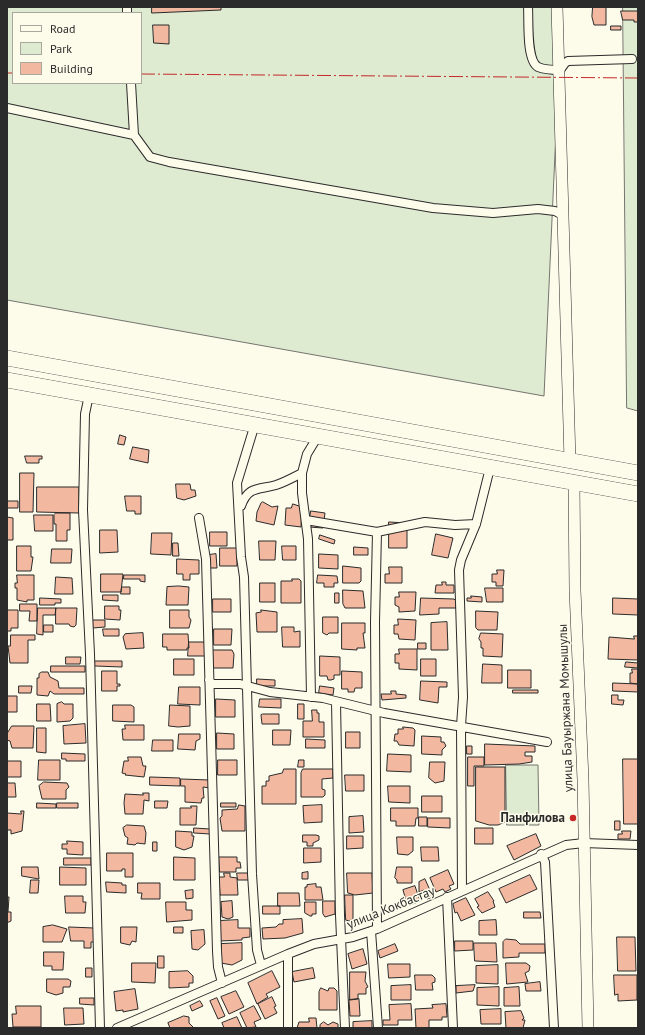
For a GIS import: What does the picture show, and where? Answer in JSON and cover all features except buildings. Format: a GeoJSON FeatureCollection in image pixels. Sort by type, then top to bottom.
{"type":"FeatureCollection","features":[{"type":"Feature","properties":{"kind":"highway"},"geometry":{"type":"LineString","coordinates":[[7,358],[638,473]]}},
{"type":"Feature","properties":{"kind":"highway"},"geometry":{"type":"LineString","coordinates":[[7,380],[638,494]]}},
{"type":"Feature","properties":{"kind":"street"},"geometry":{"type":"LineString","coordinates":[[528,7],[530,56],[539,67],[560,70]]}},
{"type":"Feature","properties":{"kind":"street"},"geometry":{"type":"LineString","coordinates":[[557,7],[570,461]]}},
{"type":"Feature","properties":{"kind":"street"},"geometry":{"type":"LineString","coordinates":[[560,70],[564,63],[568,61],[632,59]]}},
{"type":"Feature","properties":{"kind":"street"},"geometry":{"type":"LineString","coordinates":[[131,84],[134,135],[146,154],[154,159],[433,208],[493,213],[538,209],[555,211],[564,216]]}},
{"type":"Feature","properties":{"kind":"street"},"geometry":{"type":"LineString","coordinates":[[7,108],[134,135]]}},
{"type":"Feature","properties":{"kind":"street"},"geometry":{"type":"LineString","coordinates":[[89,395],[85,414],[83,510],[90,654],[100,1028]]}},
{"type":"Feature","properties":{"kind":"street"},"geometry":{"type":"LineString","coordinates":[[255,424],[237,482],[245,584],[252,874],[257,950],[261,965]]}},
{"type":"Feature","properties":{"kind":"street"},"geometry":{"type":"LineString","coordinates":[[311,697],[309,581],[306,520],[302,493],[302,473],[307,454],[318,436]]}},
{"type":"Feature","properties":{"kind":"street"},"geometry":{"type":"LineString","coordinates":[[462,891],[461,726],[463,697],[459,570],[461,560],[476,524],[490,468]]}},
{"type":"Feature","properties":{"kind":"street"},"geometry":{"type":"LineString","coordinates":[[240,509],[246,495],[252,490],[284,482],[302,473]]}},
{"type":"Feature","properties":{"kind":"street","name":"улица Бауыржана Момышулы"},"geometry":{"type":"LineString","coordinates":[[574,483],[575,590],[584,843],[588,1028]]}},
{"type":"Feature","properties":{"kind":"street"},"geometry":{"type":"LineString","coordinates":[[199,518],[206,559],[217,951],[218,967],[222,983]]}},
{"type":"Feature","properties":{"kind":"street"},"geometry":{"type":"LineString","coordinates":[[306,520],[377,532],[425,522],[455,526],[476,524]]}},
{"type":"Feature","properties":{"kind":"street"},"geometry":{"type":"LineString","coordinates":[[377,532],[374,930],[378,1028]]}},
{"type":"Feature","properties":{"kind":"street"},"geometry":{"type":"LineString","coordinates":[[209,680],[212,684],[247,685],[270,692],[311,697],[376,711],[547,742]]}},
{"type":"Feature","properties":{"kind":"street"},"geometry":{"type":"LineString","coordinates":[[336,702],[341,940],[345,1028]]}},
{"type":"Feature","properties":{"kind":"street","name":"улица Кокбастау"},"geometry":{"type":"LineString","coordinates":[[117,1028],[261,965],[314,944],[341,940],[374,930],[541,854],[566,845],[584,843],[638,845]]}},
{"type":"Feature","properties":{"kind":"street"},"geometry":{"type":"LineString","coordinates":[[541,854],[545,862],[554,1028]]}},
{"type":"Feature","properties":{"kind":"street"},"geometry":{"type":"LineString","coordinates":[[447,897],[453,1028]]}},
{"type":"Feature","properties":{"kind":"street"},"geometry":{"type":"LineString","coordinates":[[288,954],[288,1028]]}},
{"type":"Feature","properties":{"kind":"green space"},"geometry":{"type":"Polygon","coordinates":[[[7,7],[554,7],[559,65],[544,396],[7,300],[7,7]]]}},
{"type":"Feature","properties":{"kind":"green space"},"geometry":{"type":"Polygon","coordinates":[[[623,7],[638,7],[638,411],[627,408],[623,7]]]}},
{"type":"Feature","properties":{"kind":"green space"},"geometry":{"type":"Polygon","coordinates":[[[506,765],[538,765],[539,825],[507,825],[506,765]]]}},
{"type":"Feature","properties":{"kind":"power"},"geometry":{"type":"LineString","coordinates":[[7,73],[12,73]]}},
{"type":"Feature","properties":{"kind":"power"},"geometry":{"type":"LineString","coordinates":[[142,74],[638,78]]}},
{"type":"Feature","properties":{"kind":"place","name":"Панфилова"},"geometry":{"type":"Point","coordinates":[573,818]}}]}
